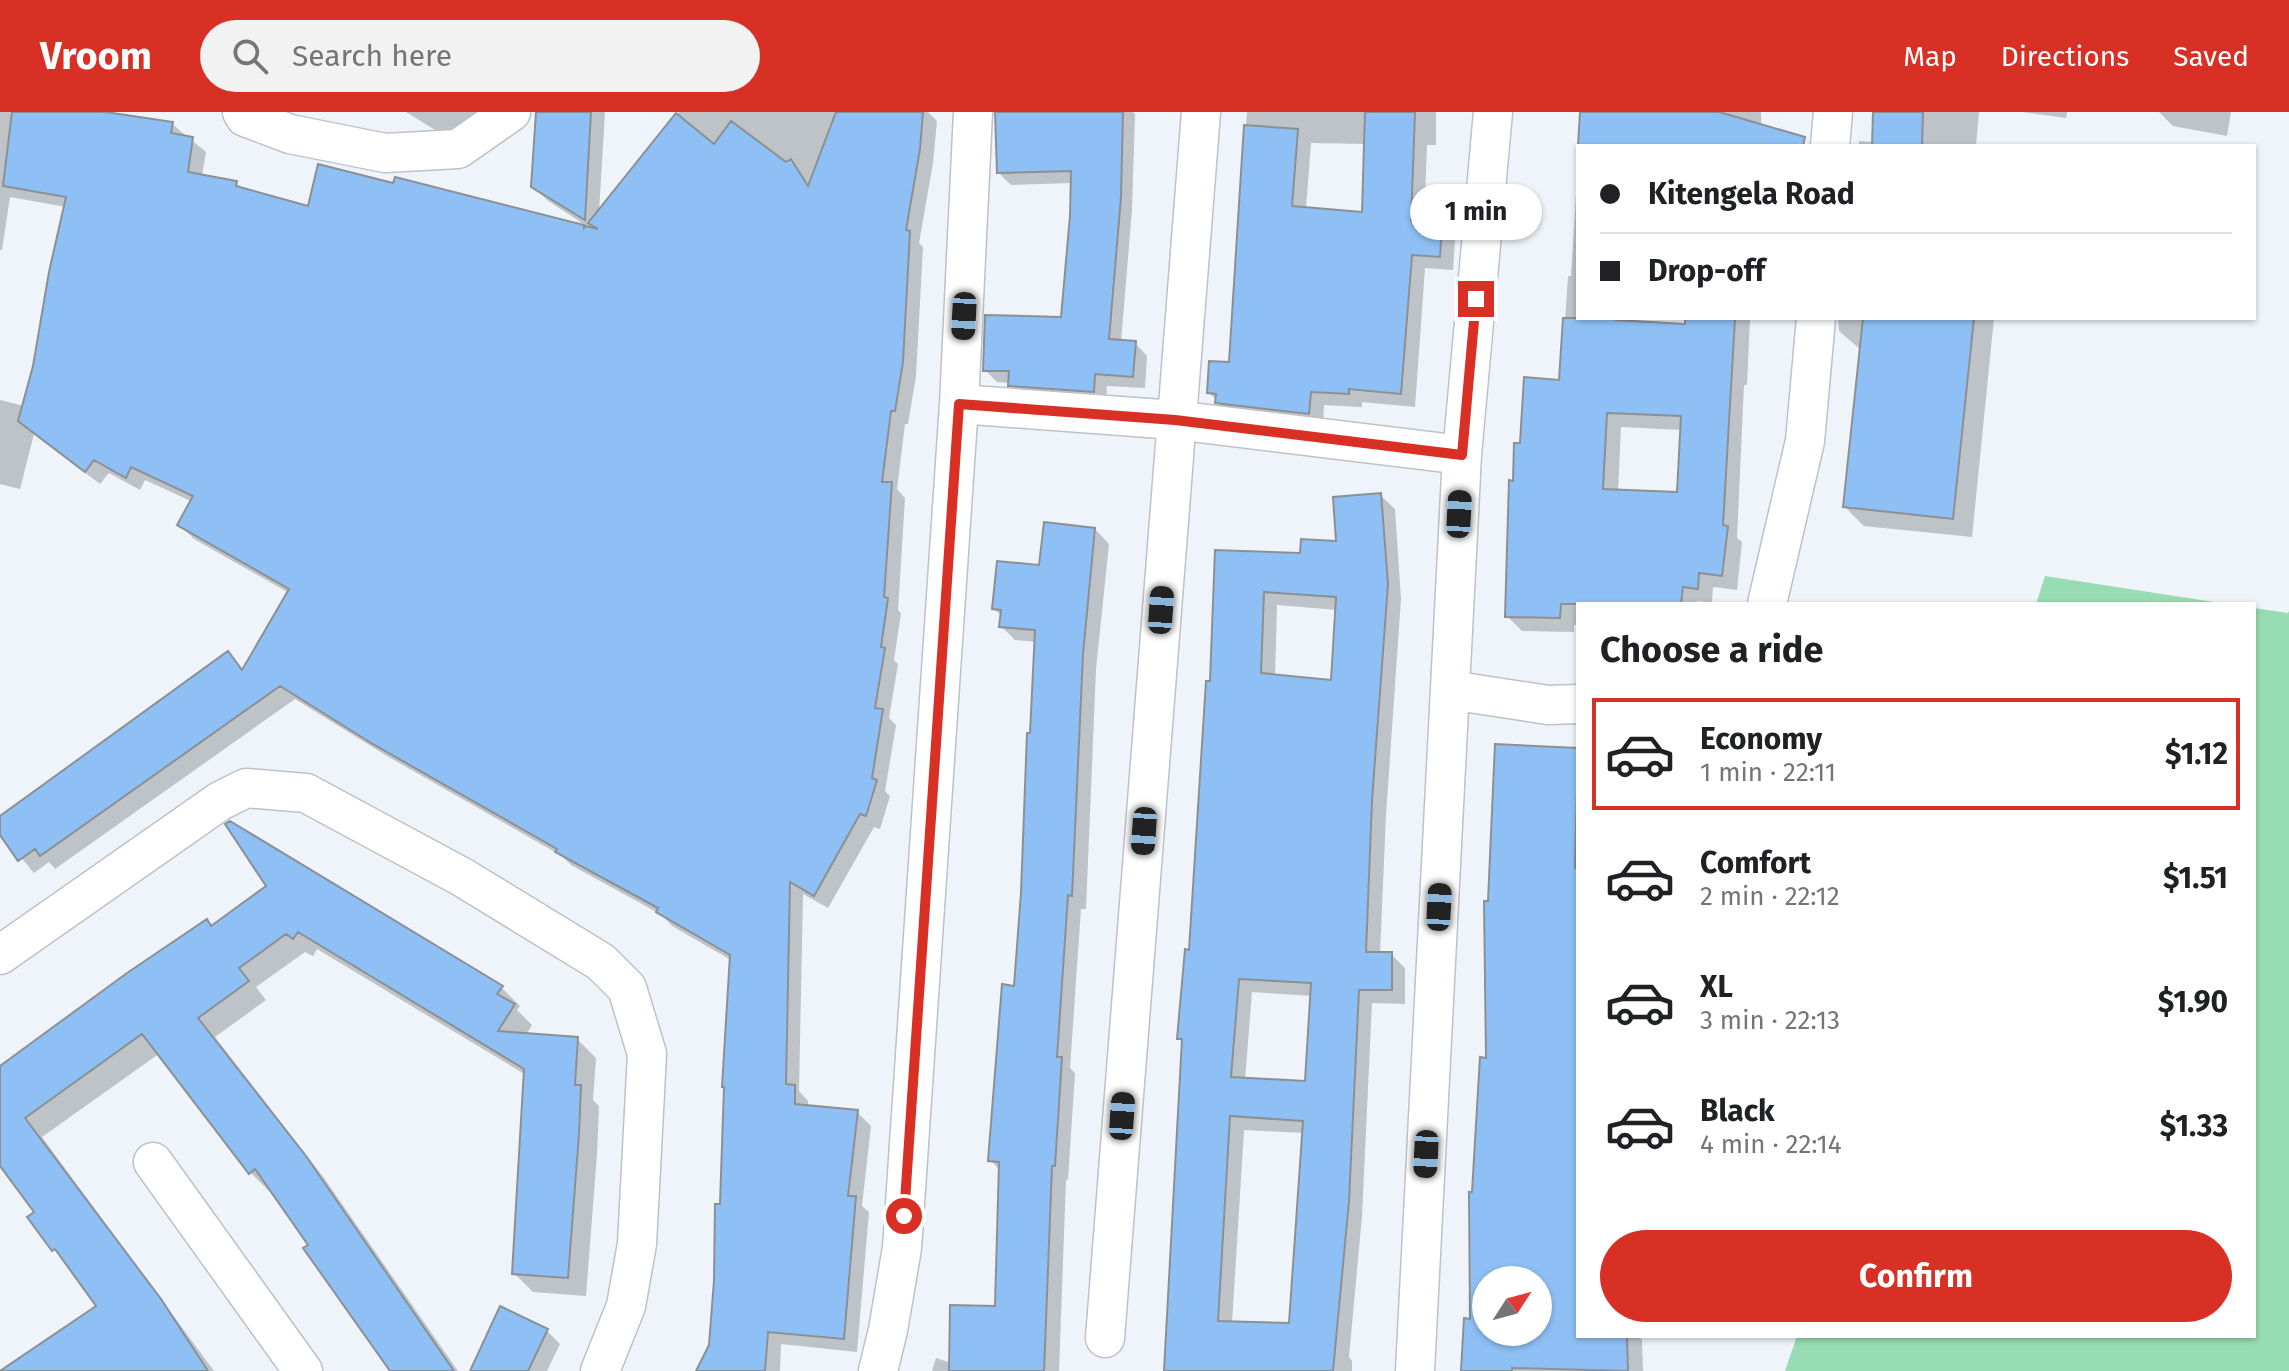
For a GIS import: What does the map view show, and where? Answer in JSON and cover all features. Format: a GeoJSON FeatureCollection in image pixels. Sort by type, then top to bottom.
{"type":"FeatureCollection","features":[{"type":"Feature","properties":{"kind":"street"},"geometry":{"type":"LineString","coordinates":[[242,112],[245,117],[290,134],[385,153],[458,149],[511,112]]}},
{"type":"Feature","properties":{"kind":"street"},"geometry":{"type":"LineString","coordinates":[[878,1371],[902,1248],[959,404],[973,112]]}},
{"type":"Feature","properties":{"kind":"street"},"geometry":{"type":"LineString","coordinates":[[1105,1338],[1201,112]]}},
{"type":"Feature","properties":{"kind":"street"},"geometry":{"type":"LineString","coordinates":[[1415,1371],[1462,455],[1493,112]]}},
{"type":"Feature","properties":{"kind":"street"},"geometry":{"type":"LineString","coordinates":[[1830,144],[1833,112]]}},
{"type":"Feature","properties":{"kind":"street"},"geometry":{"type":"LineString","coordinates":[[1767,602],[1805,441],[1816,320]]}},
{"type":"Feature","properties":{"kind":"street"},"geometry":{"type":"LineString","coordinates":[[959,404],[1175,420],[1462,455]]}},
{"type":"Feature","properties":{"kind":"street"},"geometry":{"type":"LineString","coordinates":[[1450,690],[1548,705],[1576,704]]}},
{"type":"Feature","properties":{"kind":"street"},"geometry":{"type":"LineString","coordinates":[[0,955],[220,801],[246,788],[306,793],[462,877],[601,962],[627,988],[647,1054],[637,1244],[626,1306],[600,1371]]}},
{"type":"Feature","properties":{"kind":"street"},"geometry":{"type":"LineString","coordinates":[[153,1162],[303,1371]]}},
{"type":"Feature","properties":{"kind":"green space"},"geometry":{"type":"Polygon","coordinates":[[[2045,576],[2214,602],[2037,602],[2045,576]]]}},
{"type":"Feature","properties":{"kind":"green space"},"geometry":{"type":"Polygon","coordinates":[[[2256,608],[2289,611],[2289,1371],[1785,1371],[1796,1338],[2256,1338],[2256,608]]]}},
{"type":"Feature","properties":{"kind":"building"},"geometry":{"type":"Polygon","coordinates":[[[12,112],[106,112],[173,122],[171,133],[193,137],[188,172],[237,181],[236,186],[308,206],[318,164],[393,183],[395,177],[584,225],[584,228],[598,229],[588,223],[676,113],[714,144],[731,121],[786,162],[791,159],[808,186],[836,112],[923,112],[906,230],[910,231],[903,362],[895,411],[891,411],[882,482],[892,482],[884,597],[888,598],[881,647],[885,648],[875,708],[883,709],[872,778],[877,780],[866,816],[860,814],[814,896],[790,882],[786,1084],[795,1085],[795,1104],[858,1110],[848,1196],[856,1196],[844,1339],[768,1332],[765,1371],[696,1371],[709,1345],[715,1204],[720,1204],[722,1087],[730,955],[656,912],[658,908],[555,852],[557,849],[371,743],[280,686],[40,856],[35,849],[18,861],[0,835],[0,816],[228,651],[242,670],[289,589],[177,525],[193,496],[131,467],[126,478],[94,460],[85,472],[18,421],[33,366],[66,197],[3,186],[12,112]]]}},
{"type":"Feature","properties":{"kind":"building"},"geometry":{"type":"Polygon","coordinates":[[[536,112],[591,112],[585,220],[531,187],[536,112]]]}},
{"type":"Feature","properties":{"kind":"building"},"geometry":{"type":"Polygon","coordinates":[[[995,112],[1123,112],[1121,197],[1109,339],[1136,341],[1133,377],[1095,374],[1094,392],[1008,386],[1009,371],[983,371],[985,315],[1061,317],[1070,216],[1071,171],[997,173],[995,112]]]}},
{"type":"Feature","properties":{"kind":"building"},"geometry":{"type":"Polygon","coordinates":[[[1365,112],[1415,112],[1411,221],[1442,224],[1440,257],[1412,255],[1401,394],[1349,389],[1349,394],[1311,392],[1309,414],[1215,403],[1216,394],[1207,393],[1209,361],[1229,362],[1244,125],[1298,129],[1292,206],[1362,212],[1365,112]]]}},
{"type":"Feature","properties":{"kind":"building"},"geometry":{"type":"Polygon","coordinates":[[[1580,112],[1719,112],[1805,137],[1803,144],[1578,144],[1580,112]]]}},
{"type":"Feature","properties":{"kind":"building"},"geometry":{"type":"Polygon","coordinates":[[[1873,112],[1923,112],[1922,144],[1872,144],[1873,112]]]}},
{"type":"Feature","properties":{"kind":"building"},"geometry":{"type":"Polygon","coordinates":[[[1563,318],[1685,324],[1685,320],[1735,320],[1723,525],[1728,526],[1722,576],[1699,573],[1698,589],[1683,587],[1681,602],[1576,602],[1561,604],[1560,618],[1505,617],[1509,480],[1513,481],[1514,443],[1520,443],[1524,377],[1559,380],[1563,318]],[[1607,413],[1603,489],[1677,492],[1681,416],[1607,413]]]}},
{"type":"Feature","properties":{"kind":"building"},"geometry":{"type":"Polygon","coordinates":[[[1863,320],[1974,320],[1953,519],[1843,507],[1863,320]]]}},
{"type":"Feature","properties":{"kind":"building"},"geometry":{"type":"Polygon","coordinates":[[[1381,493],[1388,584],[1372,800],[1366,952],[1392,952],[1392,990],[1359,990],[1349,1201],[1333,1371],[1164,1371],[1182,1039],[1177,1039],[1185,949],[1189,950],[1206,681],[1210,681],[1215,550],[1300,553],[1301,539],[1336,541],[1333,497],[1381,493]],[[1264,592],[1261,673],[1331,680],[1336,597],[1264,592]],[[1239,979],[1231,1077],[1305,1081],[1311,983],[1239,979]],[[1230,1116],[1218,1321],[1289,1323],[1303,1121],[1230,1116]]]}},
{"type":"Feature","properties":{"kind":"building"},"geometry":{"type":"Polygon","coordinates":[[[1044,522],[1095,528],[1083,654],[1072,896],[1068,895],[1057,1057],[1062,1057],[1055,1166],[1052,1166],[1044,1371],[949,1371],[950,1305],[995,1306],[999,1162],[988,1161],[1002,984],[1014,986],[1021,893],[1027,733],[1030,733],[1035,630],[999,627],[1001,610],[992,609],[997,561],[1039,565],[1044,522]]]}},
{"type":"Feature","properties":{"kind":"building"},"geometry":{"type":"Polygon","coordinates":[[[1495,744],[1576,748],[1576,1338],[1627,1338],[1628,1371],[1512,1368],[1512,1371],[1461,1371],[1464,1318],[1470,1319],[1469,1192],[1472,1192],[1480,1057],[1486,1058],[1484,901],[1488,901],[1495,744]]]}},
{"type":"Feature","properties":{"kind":"building"},"geometry":{"type":"Polygon","coordinates":[[[230,821],[503,986],[497,994],[515,1004],[498,1031],[578,1037],[575,1085],[581,1085],[579,1134],[568,1278],[512,1274],[524,1069],[298,932],[293,939],[286,934],[239,968],[249,981],[198,1018],[306,1156],[454,1371],[390,1371],[303,1248],[308,1245],[255,1169],[249,1174],[142,1034],[25,1118],[161,1299],[208,1371],[0,1371],[96,1306],[55,1249],[52,1251],[27,1217],[34,1212],[0,1166],[0,1066],[127,973],[207,919],[211,926],[266,886],[225,824],[230,821]]]}},
{"type":"Feature","properties":{"kind":"building"},"geometry":{"type":"Polygon","coordinates":[[[500,1306],[548,1329],[528,1371],[470,1371],[500,1306]]]}},
{"type":"Feature","properties":{"kind":"route"},"geometry":{"type":"LineString","coordinates":[[904,1216],[959,404],[1175,420],[1462,455],[1476,299]]}}]}
